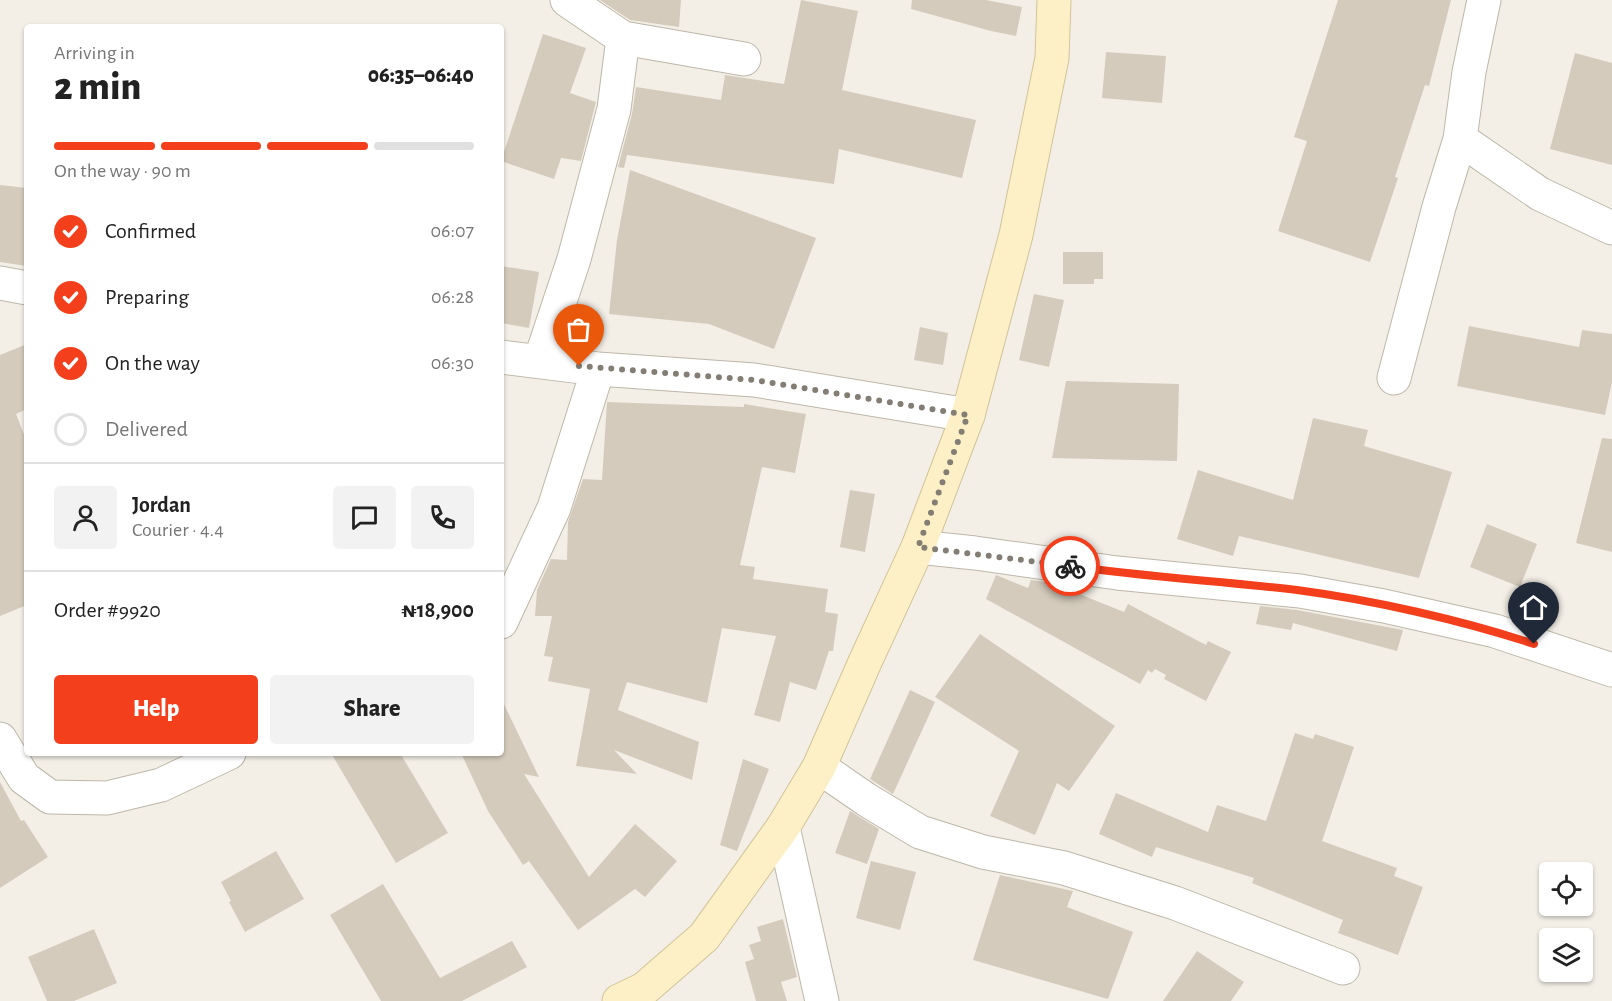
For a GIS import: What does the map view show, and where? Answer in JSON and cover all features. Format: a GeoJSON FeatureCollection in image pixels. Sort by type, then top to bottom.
{"type":"FeatureCollection","features":[{"type":"Feature","properties":{"kind":"street"},"geometry":{"type":"LineString","coordinates":[[567,0],[623,38],[744,59]]}},
{"type":"Feature","properties":{"kind":"street"},"geometry":{"type":"LineString","coordinates":[[619,1001],[644,988],[704,937],[783,827],[819,767],[918,547],[968,415],[1016,235],[1052,58],[1054,0]]}},
{"type":"Feature","properties":{"kind":"street"},"geometry":{"type":"LineString","coordinates":[[1394,378],[1439,207],[1460,139],[1469,72],[1484,0]]}},
{"type":"Feature","properties":{"kind":"street"},"geometry":{"type":"LineString","coordinates":[[540,361],[574,259],[614,109],[623,38]]}},
{"type":"Feature","properties":{"kind":"street"},"geometry":{"type":"LineString","coordinates":[[1460,139],[1540,194],[1612,228]]}},
{"type":"Feature","properties":{"kind":"street"},"geometry":{"type":"LineString","coordinates":[[0,283],[24,287]]}},
{"type":"Feature","properties":{"kind":"street"},"geometry":{"type":"LineString","coordinates":[[504,357],[598,369],[754,380],[968,415]]}},
{"type":"Feature","properties":{"kind":"street"},"geometry":{"type":"LineString","coordinates":[[504,616],[554,508],[598,369]]}},
{"type":"Feature","properties":{"kind":"street"},"geometry":{"type":"LineString","coordinates":[[918,547],[1117,573],[1311,592],[1495,631],[1612,670]]}},
{"type":"Feature","properties":{"kind":"street"},"geometry":{"type":"LineString","coordinates":[[0,739],[24,778],[50,797],[107,798],[161,785],[223,756]]}},
{"type":"Feature","properties":{"kind":"street"},"geometry":{"type":"LineString","coordinates":[[819,767],[920,832],[982,852],[1064,868],[1164,900],[1343,969]]}},
{"type":"Feature","properties":{"kind":"street"},"geometry":{"type":"LineString","coordinates":[[783,827],[822,1001]]}},
{"type":"Feature","properties":{"kind":"building"},"geometry":{"type":"Polygon","coordinates":[[[600,0],[681,0],[679,27],[630,20],[600,0]]]}},
{"type":"Feature","properties":{"kind":"building"},"geometry":{"type":"Polygon","coordinates":[[[801,0],[858,11],[842,90],[976,120],[962,178],[839,149],[834,184],[627,155],[624,168],[618,167],[632,114],[636,87],[721,100],[725,75],[784,84],[801,0]]]}},
{"type":"Feature","properties":{"kind":"building"},"geometry":{"type":"Polygon","coordinates":[[[912,0],[986,0],[1022,7],[1016,36],[911,9],[912,0]]]}},
{"type":"Feature","properties":{"kind":"building"},"geometry":{"type":"Polygon","coordinates":[[[1338,0],[1451,0],[1429,86],[1425,85],[1395,177],[1398,178],[1370,262],[1278,231],[1307,141],[1294,137],[1338,0]]]}},
{"type":"Feature","properties":{"kind":"building"},"geometry":{"type":"Polygon","coordinates":[[[543,34],[586,48],[570,93],[596,102],[581,161],[561,158],[554,179],[504,162],[504,152],[543,34]]]}},
{"type":"Feature","properties":{"kind":"building"},"geometry":{"type":"Polygon","coordinates":[[[1106,52],[1166,56],[1162,103],[1102,98],[1106,52]]]}},
{"type":"Feature","properties":{"kind":"building"},"geometry":{"type":"Polygon","coordinates":[[[1575,53],[1612,63],[1612,165],[1550,149],[1575,53]]]}},
{"type":"Feature","properties":{"kind":"building"},"geometry":{"type":"Polygon","coordinates":[[[630,170],[816,238],[774,349],[709,324],[609,314],[617,240],[630,170]]]}},
{"type":"Feature","properties":{"kind":"building"},"geometry":{"type":"Polygon","coordinates":[[[0,185],[24,188],[24,266],[0,262],[0,185]]]}},
{"type":"Feature","properties":{"kind":"building"},"geometry":{"type":"Polygon","coordinates":[[[1063,252],[1103,252],[1103,279],[1094,279],[1094,284],[1063,284],[1063,252]]]}},
{"type":"Feature","properties":{"kind":"building"},"geometry":{"type":"Polygon","coordinates":[[[504,266],[539,272],[529,328],[504,324],[504,266]]]}},
{"type":"Feature","properties":{"kind":"building"},"geometry":{"type":"Polygon","coordinates":[[[1034,294],[1064,300],[1049,367],[1019,360],[1034,294]]]}},
{"type":"Feature","properties":{"kind":"building"},"geometry":{"type":"Polygon","coordinates":[[[1469,326],[1579,347],[1582,330],[1612,334],[1612,382],[1605,415],[1457,386],[1469,326]]]}},
{"type":"Feature","properties":{"kind":"building"},"geometry":{"type":"Polygon","coordinates":[[[920,327],[948,333],[943,365],[914,360],[920,327]]]}},
{"type":"Feature","properties":{"kind":"building"},"geometry":{"type":"Polygon","coordinates":[[[24,345],[24,410],[16,414],[24,434],[24,606],[0,616],[0,355],[24,345]]]}},
{"type":"Feature","properties":{"kind":"building"},"geometry":{"type":"Polygon","coordinates":[[[1066,381],[1179,384],[1177,461],[1052,458],[1066,381]]]}},
{"type":"Feature","properties":{"kind":"building"},"geometry":{"type":"Polygon","coordinates":[[[607,402],[744,407],[744,404],[806,414],[795,473],[762,467],[740,565],[755,567],[753,579],[828,589],[825,612],[838,614],[833,651],[829,651],[816,690],[790,682],[780,722],[754,715],[776,636],[722,628],[707,703],[627,682],[618,710],[699,742],[692,780],[614,750],[637,774],[576,766],[590,689],[548,681],[553,657],[544,656],[552,616],[535,616],[537,590],[551,559],[567,560],[568,522],[583,479],[602,480],[607,402]]]}},
{"type":"Feature","properties":{"kind":"building"},"geometry":{"type":"Polygon","coordinates":[[[1313,418],[1368,430],[1364,446],[1452,472],[1419,578],[1239,536],[1233,556],[1177,539],[1198,470],[1293,500],[1313,418]]]}},
{"type":"Feature","properties":{"kind":"building"},"geometry":{"type":"Polygon","coordinates":[[[1602,438],[1612,439],[1612,552],[1576,543],[1602,438]]]}},
{"type":"Feature","properties":{"kind":"building"},"geometry":{"type":"Polygon","coordinates":[[[850,490],[875,494],[865,552],[840,547],[850,490]]]}},
{"type":"Feature","properties":{"kind":"building"},"geometry":{"type":"Polygon","coordinates":[[[1487,524],[1537,544],[1520,587],[1470,567],[1487,524]]]}},
{"type":"Feature","properties":{"kind":"building"},"geometry":{"type":"Polygon","coordinates":[[[996,575],[1028,588],[1031,580],[1052,583],[1124,612],[1128,604],[1206,645],[1208,641],[1231,652],[1206,701],[1164,679],[1166,675],[1155,669],[1152,673],[1148,670],[1140,684],[986,599],[996,575]]]}},
{"type":"Feature","properties":{"kind":"building"},"geometry":{"type":"Polygon","coordinates":[[[1260,606],[1297,610],[1403,630],[1397,651],[1293,623],[1291,630],[1256,624],[1260,606]]]}},
{"type":"Feature","properties":{"kind":"building"},"geometry":{"type":"Polygon","coordinates":[[[980,634],[1115,726],[1069,791],[1057,783],[1035,835],[990,816],[1019,751],[935,697],[980,634]]]}},
{"type":"Feature","properties":{"kind":"building"},"geometry":{"type":"Polygon","coordinates":[[[910,690],[935,702],[893,794],[870,779],[910,690]]]}},
{"type":"Feature","properties":{"kind":"building"},"geometry":{"type":"Polygon","coordinates":[[[504,704],[539,777],[524,774],[589,877],[635,824],[677,861],[645,897],[635,889],[578,930],[529,861],[523,865],[488,811],[462,756],[504,756],[504,704]]]}},
{"type":"Feature","properties":{"kind":"building"},"geometry":{"type":"Polygon","coordinates":[[[1295,733],[1313,739],[1315,734],[1354,747],[1322,841],[1397,868],[1394,876],[1423,887],[1398,955],[1338,933],[1343,920],[1252,883],[1254,878],[1156,847],[1152,857],[1099,834],[1116,793],[1208,832],[1217,805],[1266,821],[1295,733]]]}},
{"type":"Feature","properties":{"kind":"building"},"geometry":{"type":"Polygon","coordinates":[[[333,756],[402,756],[448,833],[396,863],[333,756]]]}},
{"type":"Feature","properties":{"kind":"building"},"geometry":{"type":"Polygon","coordinates":[[[743,759],[769,769],[737,851],[720,845],[743,759]]]}},
{"type":"Feature","properties":{"kind":"building"},"geometry":{"type":"Polygon","coordinates":[[[0,782],[21,821],[24,820],[48,857],[0,888],[0,782]]]}},
{"type":"Feature","properties":{"kind":"building"},"geometry":{"type":"Polygon","coordinates":[[[850,811],[879,829],[867,864],[835,853],[850,811]]]}},
{"type":"Feature","properties":{"kind":"building"},"geometry":{"type":"Polygon","coordinates":[[[276,851],[304,899],[245,932],[221,882],[276,851]]]}},
{"type":"Feature","properties":{"kind":"building"},"geometry":{"type":"Polygon","coordinates":[[[871,861],[916,872],[900,930],[856,918],[871,861]]]}},
{"type":"Feature","properties":{"kind":"building"},"geometry":{"type":"Polygon","coordinates":[[[1000,875],[1073,891],[1067,907],[1133,932],[1108,999],[973,960],[1000,875]]]}},
{"type":"Feature","properties":{"kind":"building"},"geometry":{"type":"Polygon","coordinates":[[[383,884],[440,978],[512,941],[527,967],[462,1001],[381,1001],[330,915],[383,884]]]}},
{"type":"Feature","properties":{"kind":"building"},"geometry":{"type":"Polygon","coordinates":[[[783,919],[797,977],[781,982],[787,1001],[756,1001],[745,962],[754,959],[749,945],[761,941],[757,927],[783,919]]]}},
{"type":"Feature","properties":{"kind":"building"},"geometry":{"type":"Polygon","coordinates":[[[94,929],[117,983],[74,1001],[47,1001],[28,957],[94,929]]]}},
{"type":"Feature","properties":{"kind":"building"},"geometry":{"type":"Polygon","coordinates":[[[1197,951],[1244,982],[1231,1001],[1163,1001],[1197,951]]]}},
{"type":"Feature","properties":{"kind":"way so far"},"geometry":{"type":"LineString","coordinates":[[579,366],[754,380],[968,415],[918,547],[1070,566]]}},
{"type":"Feature","properties":{"kind":"route"},"geometry":{"type":"LineString","coordinates":[[1070,566],[1117,573],[1300,591],[1384,606],[1495,631],[1534,644]]}}]}
